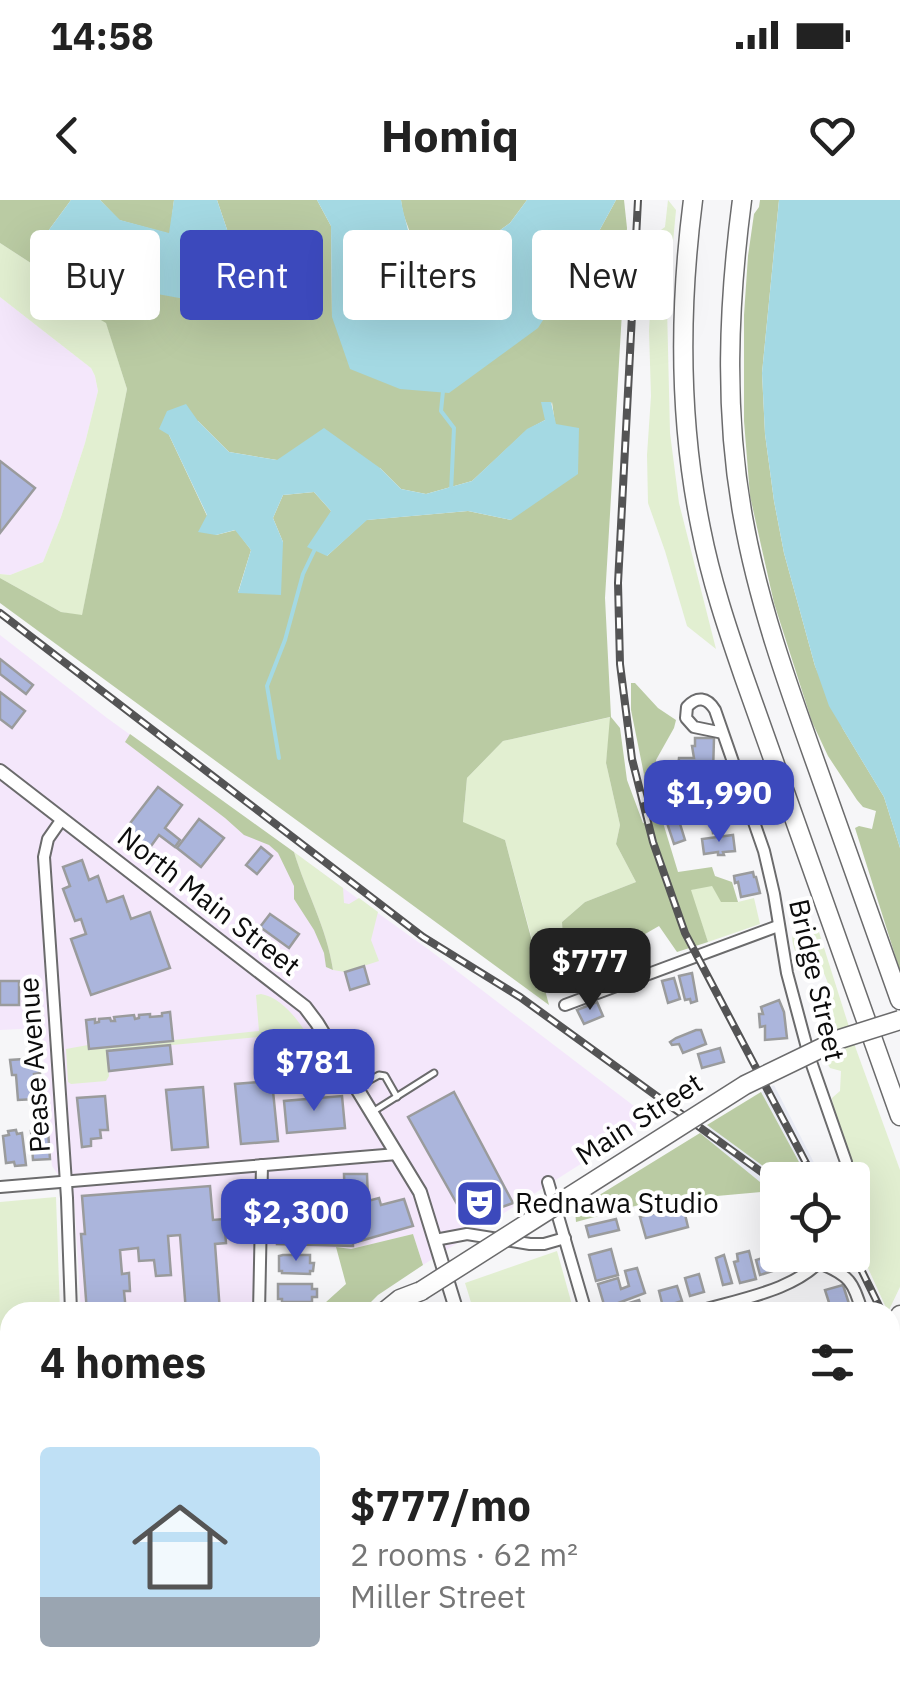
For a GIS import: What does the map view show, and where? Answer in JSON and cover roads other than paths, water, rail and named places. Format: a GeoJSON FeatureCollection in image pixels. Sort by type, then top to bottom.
{"type":"FeatureCollection","features":[{"type":"Feature","properties":{"kind":"highway"},"geometry":{"type":"LineString","coordinates":[[693,201],[684,371],[690,461],[703,542],[734,650],[900,1116]]}},
{"type":"Feature","properties":{"kind":"highway"},"geometry":{"type":"LineString","coordinates":[[742,202],[729,362],[734,457],[747,541],[778,654],[900,1000]]}},
{"type":"Feature","properties":{"kind":"highway","name":"Main Street"},"geometry":{"type":"LineString","coordinates":[[396,1302],[421,1292],[746,1084],[840,1039],[900,1020]]}},
{"type":"Feature","properties":{"kind":"highway","name":"Main Street"},"geometry":{"type":"LineString","coordinates":[[412,1302],[421,1292]]}},
{"type":"Feature","properties":{"kind":"street","name":"Bridge Street"},"geometry":{"type":"LineString","coordinates":[[723,733],[764,850],[786,972],[846,1162]]}},
{"type":"Feature","properties":{"kind":"street","name":"North Main Street"},"geometry":{"type":"LineString","coordinates":[[0,772],[292,996],[317,1024],[420,1192],[454,1302]]}},
{"type":"Feature","properties":{"kind":"street","name":"Pease Avenue"},"geometry":{"type":"LineString","coordinates":[[62,819],[48,839],[44,857],[71,1302]]}},
{"type":"Feature","properties":{"kind":"street"},"geometry":{"type":"LineString","coordinates":[[565,1005],[778,926]]}},
{"type":"Feature","properties":{"kind":"street"},"geometry":{"type":"LineString","coordinates":[[0,1187],[398,1154]]}},
{"type":"Feature","properties":{"kind":"street"},"geometry":{"type":"LineString","coordinates":[[260,1302],[262,1165]]}},
{"type":"Feature","properties":{"kind":"street"},"geometry":{"type":"LineString","coordinates":[[548,1182],[583,1302]]}},
{"type":"Feature","properties":{"kind":"street"},"geometry":{"type":"LineString","coordinates":[[435,1240],[467,1234],[544,1244],[564,1238]]}},
{"type":"Feature","properties":{"kind":"street"},"geometry":{"type":"LineString","coordinates":[[727,1302],[811,1272]]}},
{"type":"Feature","properties":{"kind":"street"},"geometry":{"type":"LineString","coordinates":[[842,1272],[851,1281],[858,1302]]}},
{"type":"Feature","properties":{"kind":"lane"},"geometry":{"type":"LineString","coordinates":[[372,1112],[434,1072]]}},
{"type":"Feature","properties":{"kind":"lane"},"geometry":{"type":"LineString","coordinates":[[356,1088],[379,1075],[385,1076],[397,1097]]}},
{"type":"Feature","properties":{"kind":"water"},"geometry":{"type":"Polygon","coordinates":[[[71,200],[100,200],[120,220],[158,230],[49,230],[71,200]]]}},
{"type":"Feature","properties":{"kind":"water"},"geometry":{"type":"Polygon","coordinates":[[[174,200],[217,200],[227,230],[180,230],[180,298],[160,294],[160,231],[169,233],[174,200]]]}},
{"type":"Feature","properties":{"kind":"water"},"geometry":{"type":"Polygon","coordinates":[[[317,200],[401,200],[408,230],[343,230],[343,320],[512,320],[512,230],[500,230],[527,200],[616,200],[600,230],[532,230],[532,320],[543,320],[538,328],[449,393],[400,389],[350,369],[332,317],[331,226],[317,200]]]}},
{"type":"Feature","properties":{"kind":"water"},"geometry":{"type":"Polygon","coordinates":[[[779,200],[900,200],[900,848],[884,797],[829,706],[784,553],[774,501],[762,373],[779,200]]]}},
{"type":"Feature","properties":{"kind":"water"},"geometry":{"type":"Polygon","coordinates":[[[541,402],[551,402],[556,424],[579,428],[578,474],[511,520],[468,511],[367,520],[327,556],[307,547],[331,511],[314,492],[283,495],[273,518],[283,542],[281,595],[238,593],[251,550],[235,530],[216,535],[198,532],[207,515],[169,435],[159,429],[167,411],[186,404],[229,452],[277,460],[324,428],[380,468],[401,489],[426,494],[472,481],[527,429],[545,420],[541,402]]]}},
{"type":"Feature","properties":{"kind":"waterway"},"geometry":{"type":"LineString","coordinates":[[443,391],[441,411],[454,428],[451,492]]}},
{"type":"Feature","properties":{"kind":"waterway"},"geometry":{"type":"LineString","coordinates":[[279,758],[267,686],[285,640],[303,574],[316,547]]}},
{"type":"Feature","properties":{"kind":"railway"},"geometry":{"type":"LineString","coordinates":[[638,200],[618,583],[620,664],[632,759],[653,842],[685,933],[806,1162]]}},
{"type":"Feature","properties":{"kind":"railway"},"geometry":{"type":"LineString","coordinates":[[0,613],[423,937],[520,997],[760,1171]]}},
{"type":"Feature","properties":{"kind":"railway"},"geometry":{"type":"LineString","coordinates":[[862,1272],[877,1302]]}},
{"type":"Feature","properties":{"kind":"place","name":"Rednawa Studio"},"geometry":{"type":"Point","coordinates":[480,1203]}}]}
